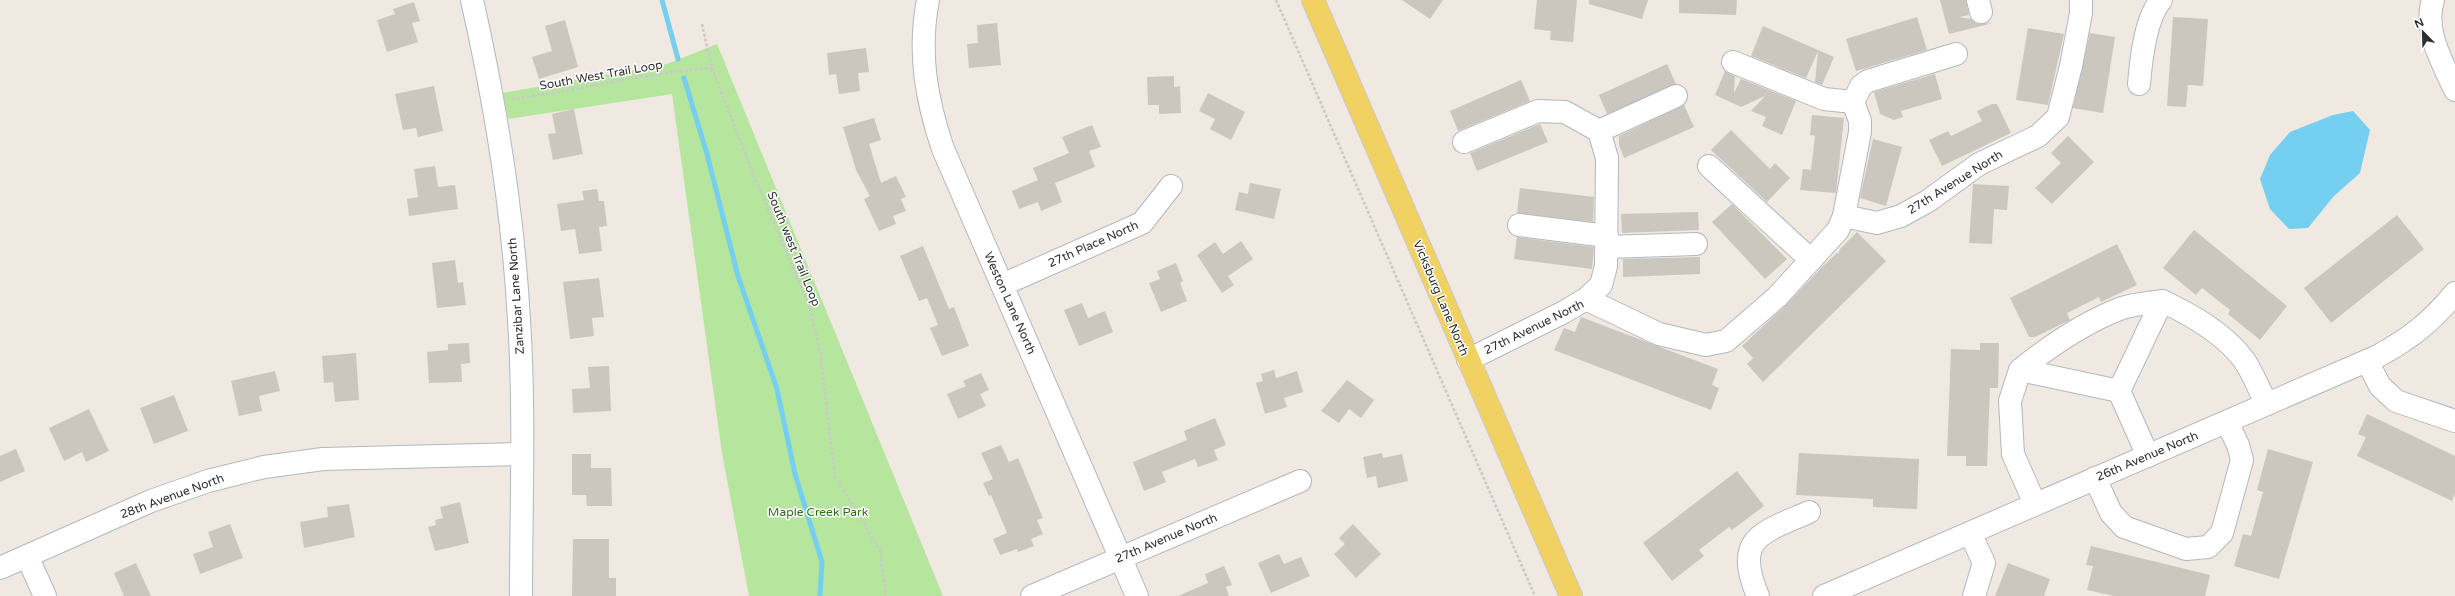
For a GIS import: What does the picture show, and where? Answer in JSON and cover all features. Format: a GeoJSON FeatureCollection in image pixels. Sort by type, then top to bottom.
{"type":"FeatureCollection","features":[{"type":"Feature","properties":{"kind":"main road","name":"Vicksburg Lane North"},"geometry":{"type":"LineString","coordinates":[[1313,0],[1571,596]]}},
{"type":"Feature","properties":{"kind":"street","name":"Zanzibar Lane North"},"geometry":{"type":"LineString","coordinates":[[472,0],[502,146],[519,320],[522,454],[521,596]]}},
{"type":"Feature","properties":{"kind":"street","name":"Weston Lane North"},"geometry":{"type":"LineString","coordinates":[[928,0],[922,41],[924,78],[931,113],[943,149],[1138,596]]}},
{"type":"Feature","properties":{"kind":"street","name":"27th Avenue North"},"geometry":{"type":"LineString","coordinates":[[1468,360],[1586,299],[1659,334],[1706,346],[1726,341],[1777,298],[1838,230],[1844,216],[1877,222],[1901,216],[1928,201],[1979,164],[2038,136],[2058,117],[2072,66],[2081,13],[2081,0]]}},
{"type":"Feature","properties":{"kind":"street"},"geometry":{"type":"LineString","coordinates":[[2139,84],[2142,54],[2149,25],[2161,0]]}},
{"type":"Feature","properties":{"kind":"street"},"geometry":{"type":"LineString","coordinates":[[2433,0],[2430,23],[2435,45],[2455,90]]}},
{"type":"Feature","properties":{"kind":"street"},"geometry":{"type":"LineString","coordinates":[[1844,216],[1860,132],[1860,121],[1853,102],[1861,86],[1868,81],[1956,54]]}},
{"type":"Feature","properties":{"kind":"street"},"geometry":{"type":"LineString","coordinates":[[1733,62],[1824,99],[1853,102]]}},
{"type":"Feature","properties":{"kind":"street"},"geometry":{"type":"LineString","coordinates":[[1599,131],[1676,96]]}},
{"type":"Feature","properties":{"kind":"street"},"geometry":{"type":"LineString","coordinates":[[1464,142],[1538,110],[1564,112],[1599,131],[1607,158],[1607,241],[1601,285],[1586,299]]}},
{"type":"Feature","properties":{"kind":"street"},"geometry":{"type":"LineString","coordinates":[[1709,166],[1811,260]]}},
{"type":"Feature","properties":{"kind":"street","name":"27th Place North"},"geometry":{"type":"LineString","coordinates":[[1002,285],[1142,223],[1171,186]]}},
{"type":"Feature","properties":{"kind":"street"},"geometry":{"type":"LineString","coordinates":[[1519,225],[1607,241],[1696,244]]}},
{"type":"Feature","properties":{"kind":"street","name":"26th Avenue North"},"geometry":{"type":"LineString","coordinates":[[1824,596],[2367,361],[2408,340],[2453,300]]}},
{"type":"Feature","properties":{"kind":"street"},"geometry":{"type":"LineString","coordinates":[[2148,456],[2119,391],[2162,301]]}},
{"type":"Feature","properties":{"kind":"street"},"geometry":{"type":"LineString","coordinates":[[2035,504],[2013,454],[2010,401],[2020,370],[2054,343],[2123,308],[2162,301],[2182,310],[2215,330],[2244,360],[2267,404]]}},
{"type":"Feature","properties":{"kind":"street"},"geometry":{"type":"LineString","coordinates":[[2367,361],[2380,386],[2396,401],[2455,422]]}},
{"type":"Feature","properties":{"kind":"street"},"geometry":{"type":"LineString","coordinates":[[2020,370],[2119,391]]}},
{"type":"Feature","properties":{"kind":"street"},"geometry":{"type":"LineString","coordinates":[[2095,478],[2111,513],[2124,527],[2186,549],[2208,547],[2222,533],[2242,460],[2238,445],[2227,422]]}},
{"type":"Feature","properties":{"kind":"street","name":"28th Avenue North"},"geometry":{"type":"LineString","coordinates":[[0,568],[151,502],[208,481],[264,467],[323,459],[522,454]]}},
{"type":"Feature","properties":{"kind":"street","name":"27th Avenue North"},"geometry":{"type":"LineString","coordinates":[[1032,596],[1300,481]]}},
{"type":"Feature","properties":{"kind":"street"},"geometry":{"type":"LineString","coordinates":[[1758,596],[1750,576],[1749,552],[1760,534],[1810,512]]}},
{"type":"Feature","properties":{"kind":"street"},"geometry":{"type":"LineString","coordinates":[[1970,533],[1984,563],[1974,596]]}},
{"type":"Feature","properties":{"kind":"street"},"geometry":{"type":"LineString","coordinates":[[27,556],[45,596]]}},
{"type":"Feature","properties":{"kind":"path"},"geometry":{"type":"LineString","coordinates":[[1276,0],[1535,596]]}},
{"type":"Feature","properties":{"kind":"path","name":"South west Trail Loop"},"geometry":{"type":"LineString","coordinates":[[702,24],[712,68],[754,176],[809,305],[820,351],[835,476],[880,551],[886,596]]}},
{"type":"Feature","properties":{"kind":"path","name":"South West Trail Loop"},"geometry":{"type":"LineString","coordinates":[[493,101],[564,92],[677,70],[712,68]]}},
{"type":"Feature","properties":{"kind":"green space","name":"Maple Creek Park"},"geometry":{"type":"Polygon","coordinates":[[[717,44],[943,596],[749,596],[722,453],[672,94],[508,119],[503,93],[667,64],[717,44]]]}},
{"type":"Feature","properties":{"kind":"water"},"geometry":{"type":"Polygon","coordinates":[[[2353,111],[2370,130],[2360,173],[2334,196],[2308,228],[2289,229],[2270,209],[2260,179],[2270,155],[2290,132],[2333,115],[2353,111]]]}},
{"type":"Feature","properties":{"kind":"building"},"geometry":{"type":"Polygon","coordinates":[[[1402,0],[1443,0],[1430,19],[1402,0]]]}},
{"type":"Feature","properties":{"kind":"building"},"geometry":{"type":"Polygon","coordinates":[[[1537,0],[1577,0],[1573,42],[1550,40],[1551,31],[1534,29],[1537,0]]]}},
{"type":"Feature","properties":{"kind":"building"},"geometry":{"type":"Polygon","coordinates":[[[1589,0],[1648,0],[1642,19],[1589,4],[1589,0]]]}},
{"type":"Feature","properties":{"kind":"building"},"geometry":{"type":"Polygon","coordinates":[[[1679,0],[1737,0],[1736,15],[1679,13],[1679,0]]]}},
{"type":"Feature","properties":{"kind":"building"},"geometry":{"type":"Polygon","coordinates":[[[1940,0],[1966,0],[1969,15],[1959,17],[1971,19],[1978,24],[1993,23],[1949,34],[1940,0]]]}},
{"type":"Feature","properties":{"kind":"building"},"geometry":{"type":"Polygon","coordinates":[[[414,2],[420,21],[412,23],[418,42],[387,52],[377,20],[395,14],[393,9],[414,2]]]}},
{"type":"Feature","properties":{"kind":"building"},"geometry":{"type":"Polygon","coordinates":[[[1917,17],[1927,50],[1856,71],[1846,39],[1917,17]]]}},
{"type":"Feature","properties":{"kind":"building"},"geometry":{"type":"Polygon","coordinates":[[[2173,17],[2208,19],[2203,86],[2188,85],[2186,107],[2167,106],[2173,17]]]}},
{"type":"Feature","properties":{"kind":"building"},"geometry":{"type":"Polygon","coordinates":[[[565,20],[578,67],[539,79],[532,57],[552,51],[545,26],[565,20]]]}},
{"type":"Feature","properties":{"kind":"building"},"geometry":{"type":"Polygon","coordinates":[[[997,23],[1001,65],[969,68],[967,44],[978,43],[977,25],[997,23]]]}},
{"type":"Feature","properties":{"kind":"building"},"geometry":{"type":"Polygon","coordinates":[[[1763,26],[1834,57],[1822,85],[1815,82],[1818,51],[1806,78],[1751,56],[1763,26]]]}},
{"type":"Feature","properties":{"kind":"building"},"geometry":{"type":"Polygon","coordinates":[[[2028,28],[2064,34],[2048,105],[2016,100],[2028,28]]]}},
{"type":"Feature","properties":{"kind":"building"},"geometry":{"type":"Polygon","coordinates":[[[2090,33],[2115,37],[2103,113],[2073,108],[2090,33]]]}},
{"type":"Feature","properties":{"kind":"building"},"geometry":{"type":"Polygon","coordinates":[[[866,48],[869,72],[858,73],[860,91],[839,94],[836,74],[829,75],[827,53],[866,48]]]}},
{"type":"Feature","properties":{"kind":"building"},"geometry":{"type":"Polygon","coordinates":[[[1667,64],[1676,84],[1607,114],[1599,95],[1667,64]]]}},
{"type":"Feature","properties":{"kind":"building"},"geometry":{"type":"Polygon","coordinates":[[[1725,71],[1735,76],[1734,93],[1741,79],[1796,101],[1782,135],[1762,126],[1766,117],[1751,111],[1765,96],[1741,107],[1715,95],[1725,71]]]}},
{"type":"Feature","properties":{"kind":"building"},"geometry":{"type":"Polygon","coordinates":[[[1935,74],[1942,99],[1901,111],[1903,117],[1894,120],[1880,114],[1874,92],[1935,74]]]}},
{"type":"Feature","properties":{"kind":"building"},"geometry":{"type":"Polygon","coordinates":[[[1174,76],[1174,87],[1180,86],[1181,113],[1159,114],[1159,105],[1148,105],[1147,77],[1174,76]]]}},
{"type":"Feature","properties":{"kind":"building"},"geometry":{"type":"Polygon","coordinates":[[[1521,80],[1530,101],[1458,131],[1450,111],[1521,80]]]}},
{"type":"Feature","properties":{"kind":"building"},"geometry":{"type":"Polygon","coordinates":[[[434,86],[443,131],[418,137],[416,128],[403,130],[395,94],[434,86]]]}},
{"type":"Feature","properties":{"kind":"building"},"geometry":{"type":"Polygon","coordinates":[[[1208,93],[1245,112],[1231,140],[1210,129],[1215,119],[1199,111],[1208,93]]]}},
{"type":"Feature","properties":{"kind":"building"},"geometry":{"type":"Polygon","coordinates":[[[1992,104],[1997,104],[2011,133],[1942,166],[1929,140],[1948,131],[1951,136],[1982,121],[1977,111],[1992,104]]]}},
{"type":"Feature","properties":{"kind":"building"},"geometry":{"type":"Polygon","coordinates":[[[1684,105],[1694,127],[1624,158],[1619,145],[1619,136],[1684,105]]]}},
{"type":"Feature","properties":{"kind":"building"},"geometry":{"type":"Polygon","coordinates":[[[574,109],[583,154],[553,160],[548,134],[556,133],[552,114],[574,109]]]}},
{"type":"Feature","properties":{"kind":"building"},"geometry":{"type":"Polygon","coordinates":[[[1812,115],[1844,118],[1836,193],[1800,190],[1803,169],[1811,170],[1815,136],[1810,135],[1812,115]]]}},
{"type":"Feature","properties":{"kind":"building"},"geometry":{"type":"Polygon","coordinates":[[[874,118],[881,140],[869,144],[881,183],[896,176],[906,197],[901,199],[906,211],[893,216],[896,224],[879,231],[864,199],[870,196],[856,170],[843,127],[874,118]]]}},
{"type":"Feature","properties":{"kind":"building"},"geometry":{"type":"Polygon","coordinates":[[[1540,124],[1548,142],[1477,171],[1470,153],[1540,124]]]}},
{"type":"Feature","properties":{"kind":"building"},"geometry":{"type":"Polygon","coordinates":[[[1092,125],[1101,147],[1089,151],[1095,167],[1055,183],[1062,202],[1041,211],[1038,202],[1019,209],[1012,191],[1038,180],[1033,168],[1069,153],[1062,137],[1092,125]]]}},
{"type":"Feature","properties":{"kind":"building"},"geometry":{"type":"Polygon","coordinates":[[[1731,130],[1770,169],[1775,163],[1790,178],[1767,202],[1711,150],[1731,130]]]}},
{"type":"Feature","properties":{"kind":"building"},"geometry":{"type":"Polygon","coordinates":[[[2068,136],[2094,162],[2052,204],[2035,188],[2061,163],[2051,153],[2068,136]]]}},
{"type":"Feature","properties":{"kind":"building"},"geometry":{"type":"Polygon","coordinates":[[[1873,139],[1902,147],[1886,206],[1860,198],[1873,139]]]}},
{"type":"Feature","properties":{"kind":"building"},"geometry":{"type":"Polygon","coordinates":[[[435,166],[438,187],[455,185],[458,209],[409,216],[407,199],[418,197],[414,169],[435,166]]]}},
{"type":"Feature","properties":{"kind":"building"},"geometry":{"type":"Polygon","coordinates":[[[1250,183],[1281,189],[1274,219],[1235,210],[1239,192],[1248,194],[1250,183]]]}},
{"type":"Feature","properties":{"kind":"building"},"geometry":{"type":"Polygon","coordinates":[[[1973,184],[2009,186],[2007,210],[1994,209],[1992,244],[1969,243],[1973,184]]]}},
{"type":"Feature","properties":{"kind":"building"},"geometry":{"type":"Polygon","coordinates":[[[1520,188],[1594,197],[1593,222],[1517,213],[1520,188]]]}},
{"type":"Feature","properties":{"kind":"building"},"geometry":{"type":"Polygon","coordinates":[[[597,189],[599,201],[604,201],[607,226],[599,227],[602,251],[579,254],[575,229],[561,231],[557,204],[584,200],[582,191],[597,189]]]}},
{"type":"Feature","properties":{"kind":"building"},"geometry":{"type":"Polygon","coordinates":[[[1732,204],[1787,259],[1765,279],[1712,222],[1732,204]]]}},
{"type":"Feature","properties":{"kind":"building"},"geometry":{"type":"Polygon","coordinates":[[[1698,212],[1699,230],[1622,233],[1621,214],[1698,212]]]}},
{"type":"Feature","properties":{"kind":"building"},"geometry":{"type":"Polygon","coordinates":[[[2397,215],[2424,249],[2331,323],[2304,288],[2397,215]]]}},
{"type":"Feature","properties":{"kind":"building"},"geometry":{"type":"Polygon","coordinates":[[[2194,230],[2287,306],[2260,340],[2228,314],[2230,310],[2202,288],[2196,295],[2163,268],[2194,230]]]}},
{"type":"Feature","properties":{"kind":"building"},"geometry":{"type":"Polygon","coordinates":[[[1857,232],[1886,261],[1763,382],[1747,364],[1753,358],[1742,346],[1786,305],[1822,267],[1837,253],[1839,253],[1840,249],[1857,232]]]}},
{"type":"Feature","properties":{"kind":"building"},"geometry":{"type":"Polygon","coordinates":[[[1517,237],[1594,247],[1592,269],[1514,259],[1517,237]]]}},
{"type":"Feature","properties":{"kind":"building"},"geometry":{"type":"Polygon","coordinates":[[[1241,241],[1253,259],[1228,276],[1234,285],[1222,293],[1197,255],[1215,242],[1223,254],[1241,241]]]}},
{"type":"Feature","properties":{"kind":"building"},"geometry":{"type":"Polygon","coordinates":[[[2117,244],[2137,285],[2101,302],[2099,297],[2067,313],[2070,320],[2035,337],[2029,337],[2010,298],[2117,244]]]}},
{"type":"Feature","properties":{"kind":"building"},"geometry":{"type":"Polygon","coordinates":[[[923,246],[949,309],[954,307],[969,346],[942,356],[930,328],[938,325],[927,298],[919,301],[900,256],[923,246]]]}},
{"type":"Feature","properties":{"kind":"building"},"geometry":{"type":"Polygon","coordinates":[[[1700,257],[1700,274],[1623,277],[1623,259],[1700,257]]]}},
{"type":"Feature","properties":{"kind":"building"},"geometry":{"type":"Polygon","coordinates":[[[455,260],[458,283],[463,282],[466,305],[437,308],[432,263],[455,260]]]}},
{"type":"Feature","properties":{"kind":"building"},"geometry":{"type":"Polygon","coordinates":[[[1176,263],[1183,281],[1180,283],[1187,301],[1161,312],[1149,283],[1160,279],[1157,271],[1176,263]]]}},
{"type":"Feature","properties":{"kind":"building"},"geometry":{"type":"Polygon","coordinates":[[[599,278],[604,317],[592,318],[594,336],[570,339],[563,282],[599,278]]]}},
{"type":"Feature","properties":{"kind":"building"},"geometry":{"type":"Polygon","coordinates":[[[1082,303],[1088,318],[1105,311],[1113,332],[1079,346],[1064,310],[1082,303]]]}},
{"type":"Feature","properties":{"kind":"building"},"geometry":{"type":"Polygon","coordinates":[[[1581,317],[1718,369],[1712,385],[1719,388],[1711,410],[1554,350],[1564,328],[1575,332],[1581,317]]]}},
{"type":"Feature","properties":{"kind":"building"},"geometry":{"type":"Polygon","coordinates":[[[469,343],[470,363],[461,364],[462,382],[429,383],[427,352],[448,350],[448,344],[469,343]]]}},
{"type":"Feature","properties":{"kind":"building"},"geometry":{"type":"Polygon","coordinates":[[[1980,343],[1999,343],[1998,388],[1990,388],[1987,466],[1966,466],[1966,456],[1947,456],[1951,349],[1980,350],[1980,343]]]}},
{"type":"Feature","properties":{"kind":"building"},"geometry":{"type":"Polygon","coordinates":[[[356,353],[359,400],[335,402],[333,382],[324,383],[322,356],[356,353]]]}},
{"type":"Feature","properties":{"kind":"building"},"geometry":{"type":"Polygon","coordinates":[[[609,366],[611,411],[573,413],[572,389],[590,388],[588,367],[609,366]]]}},
{"type":"Feature","properties":{"kind":"building"},"geometry":{"type":"Polygon","coordinates":[[[1274,370],[1276,378],[1297,371],[1303,392],[1284,398],[1287,407],[1265,414],[1256,383],[1263,381],[1261,374],[1274,370]]]}},
{"type":"Feature","properties":{"kind":"building"},"geometry":{"type":"Polygon","coordinates":[[[275,371],[280,391],[259,396],[262,411],[239,416],[231,381],[275,371]]]}},
{"type":"Feature","properties":{"kind":"building"},"geometry":{"type":"Polygon","coordinates":[[[981,373],[989,390],[980,394],[986,406],[958,419],[947,394],[966,386],[963,381],[981,373]]]}},
{"type":"Feature","properties":{"kind":"building"},"geometry":{"type":"Polygon","coordinates":[[[1347,380],[1374,400],[1361,418],[1349,409],[1339,423],[1321,411],[1347,380]]]}},
{"type":"Feature","properties":{"kind":"building"},"geometry":{"type":"Polygon","coordinates":[[[174,395],[188,431],[154,444],[140,408],[174,395]]]}},
{"type":"Feature","properties":{"kind":"building"},"geometry":{"type":"Polygon","coordinates":[[[89,409],[109,451],[86,462],[82,452],[64,461],[49,428],[89,409]]]}},
{"type":"Feature","properties":{"kind":"building"},"geometry":{"type":"Polygon","coordinates":[[[2367,414],[2455,456],[2455,494],[2452,501],[2357,456],[2366,437],[2358,434],[2367,414]]]}},
{"type":"Feature","properties":{"kind":"building"},"geometry":{"type":"Polygon","coordinates":[[[1215,418],[1226,445],[1214,450],[1218,460],[1198,467],[1195,459],[1162,472],[1166,482],[1144,491],[1133,462],[1187,440],[1184,431],[1215,418]]]}},
{"type":"Feature","properties":{"kind":"building"},"geometry":{"type":"Polygon","coordinates":[[[1001,445],[1009,462],[1018,458],[1043,518],[1037,520],[1043,534],[1031,539],[1034,546],[1018,552],[1017,549],[1000,555],[993,539],[1007,533],[991,495],[989,496],[983,483],[993,479],[981,453],[1001,445]]]}},
{"type":"Feature","properties":{"kind":"building"},"geometry":{"type":"Polygon","coordinates":[[[16,449],[25,471],[0,482],[0,456],[16,449]]]}},
{"type":"Feature","properties":{"kind":"building"},"geometry":{"type":"Polygon","coordinates":[[[2268,449],[2313,462],[2279,579],[2234,566],[2243,534],[2251,536],[2263,492],[2257,490],[2268,449]]]}},
{"type":"Feature","properties":{"kind":"building"},"geometry":{"type":"Polygon","coordinates":[[[1382,453],[1383,458],[1402,454],[1408,481],[1378,488],[1376,476],[1367,478],[1363,457],[1382,453]]]}},
{"type":"Feature","properties":{"kind":"building"},"geometry":{"type":"Polygon","coordinates":[[[1799,453],[1919,459],[1917,509],[1873,507],[1873,499],[1796,495],[1799,453]]]}},
{"type":"Feature","properties":{"kind":"building"},"geometry":{"type":"Polygon","coordinates":[[[572,454],[591,454],[591,468],[611,468],[612,506],[587,506],[586,495],[572,495],[572,454]]]}},
{"type":"Feature","properties":{"kind":"building"},"geometry":{"type":"Polygon","coordinates":[[[1737,471],[1764,506],[1732,530],[1729,527],[1699,550],[1704,556],[1672,581],[1643,543],[1737,471]]]}},
{"type":"Feature","properties":{"kind":"building"},"geometry":{"type":"Polygon","coordinates":[[[460,502],[469,543],[435,551],[428,527],[436,525],[435,520],[443,518],[440,507],[460,502]]]}},
{"type":"Feature","properties":{"kind":"building"},"geometry":{"type":"Polygon","coordinates":[[[349,504],[355,537],[304,548],[300,522],[328,517],[327,507],[349,504]]]}},
{"type":"Feature","properties":{"kind":"building"},"geometry":{"type":"Polygon","coordinates":[[[230,524],[243,558],[200,574],[193,554],[213,547],[208,532],[230,524]]]}},
{"type":"Feature","properties":{"kind":"building"},"geometry":{"type":"Polygon","coordinates":[[[1353,524],[1381,554],[1356,578],[1334,554],[1345,544],[1339,538],[1353,524]]]}},
{"type":"Feature","properties":{"kind":"building"},"geometry":{"type":"Polygon","coordinates":[[[573,539],[609,539],[609,578],[616,578],[616,596],[572,596],[573,539]]]}},
{"type":"Feature","properties":{"kind":"building"},"geometry":{"type":"Polygon","coordinates":[[[2091,546],[2210,575],[2205,596],[2114,596],[2087,590],[2093,566],[2086,565],[2091,546]]]}},
{"type":"Feature","properties":{"kind":"building"},"geometry":{"type":"Polygon","coordinates":[[[1279,554],[1284,564],[1301,557],[1310,576],[1271,593],[1258,563],[1279,554]]]}},
{"type":"Feature","properties":{"kind":"building"},"geometry":{"type":"Polygon","coordinates":[[[136,563],[151,596],[124,596],[114,573],[136,563]]]}},
{"type":"Feature","properties":{"kind":"building"},"geometry":{"type":"Polygon","coordinates":[[[2008,563],[2050,579],[2044,596],[1995,596],[2008,563]]]}},
{"type":"Feature","properties":{"kind":"building"},"geometry":{"type":"Polygon","coordinates":[[[1224,566],[1232,585],[1226,587],[1229,596],[1178,596],[1208,583],[1205,574],[1224,566]]]}},
{"type":"Feature","properties":{"kind":"waterway"},"geometry":{"type":"LineString","coordinates":[[662,0],[678,59]]}},
{"type":"Feature","properties":{"kind":"waterway"},"geometry":{"type":"LineString","coordinates":[[684,78],[707,154],[738,276],[777,389],[795,474],[822,562],[820,596]]}}]}
